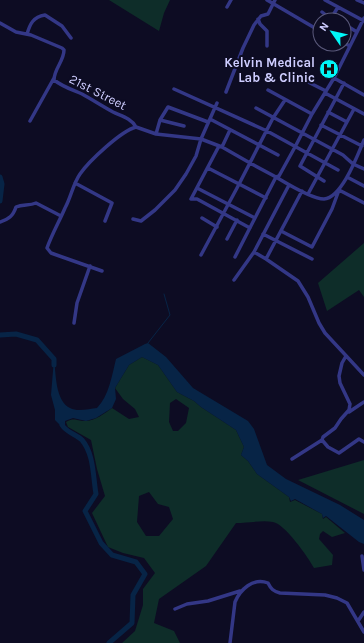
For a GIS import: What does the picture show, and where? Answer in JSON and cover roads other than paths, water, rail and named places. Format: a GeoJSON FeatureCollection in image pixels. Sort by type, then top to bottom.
{"type":"FeatureCollection","features":[{"type":"Feature","properties":{"kind":"street"},"geometry":{"type":"LineString","coordinates":[[227,7],[231,0]]}},
{"type":"Feature","properties":{"kind":"street"},"geometry":{"type":"LineString","coordinates":[[267,0],[274,2],[312,26]]}},
{"type":"Feature","properties":{"kind":"street"},"geometry":{"type":"LineString","coordinates":[[325,0],[364,20],[352,42]]}},
{"type":"Feature","properties":{"kind":"street"},"geometry":{"type":"LineString","coordinates":[[357,0],[364,3]]}},
{"type":"Feature","properties":{"kind":"street"},"geometry":{"type":"LineString","coordinates":[[226,92],[243,48],[258,19],[268,14],[274,2]]}},
{"type":"Feature","properties":{"kind":"street"},"geometry":{"type":"LineString","coordinates":[[335,12],[338,7]]}},
{"type":"Feature","properties":{"kind":"street"},"geometry":{"type":"LineString","coordinates":[[26,34],[32,21],[44,15],[62,26],[72,38]]}},
{"type":"Feature","properties":{"kind":"street"},"geometry":{"type":"LineString","coordinates":[[258,19],[260,24],[267,30],[267,46]]}},
{"type":"Feature","properties":{"kind":"street","name":"21st Street"},"geometry":{"type":"LineString","coordinates":[[0,22],[16,32],[31,34],[62,48],[64,50],[64,55],[54,78],[56,81],[64,87],[77,92],[127,118],[136,126],[156,134],[201,139],[221,146],[289,185],[319,198],[325,199],[332,196],[339,190]]}},
{"type":"Feature","properties":{"kind":"street"},"geometry":{"type":"LineString","coordinates":[[352,29],[357,32]]}},
{"type":"Feature","properties":{"kind":"street"},"geometry":{"type":"LineString","coordinates":[[235,256],[276,177],[281,174],[312,114],[334,78],[347,52]]}},
{"type":"Feature","properties":{"kind":"street"},"geometry":{"type":"LineString","coordinates":[[298,77],[364,114]]}},
{"type":"Feature","properties":{"kind":"street"},"geometry":{"type":"LineString","coordinates":[[30,121],[54,78]]}},
{"type":"Feature","properties":{"kind":"street"},"geometry":{"type":"LineString","coordinates":[[334,78],[364,95]]}},
{"type":"Feature","properties":{"kind":"street"},"geometry":{"type":"LineString","coordinates":[[324,181],[300,167],[344,83]]}},
{"type":"Feature","properties":{"kind":"street"},"geometry":{"type":"LineString","coordinates":[[174,89],[267,131],[338,170]]}},
{"type":"Feature","properties":{"kind":"street"},"geometry":{"type":"LineString","coordinates":[[268,90],[312,114]]}},
{"type":"Feature","properties":{"kind":"street"},"geometry":{"type":"LineString","coordinates":[[201,255],[229,205],[273,118],[285,100]]}},
{"type":"Feature","properties":{"kind":"street"},"geometry":{"type":"LineString","coordinates":[[132,219],[141,221],[155,210],[175,190],[196,156],[201,139],[217,103]]}},
{"type":"Feature","properties":{"kind":"street"},"geometry":{"type":"LineString","coordinates":[[156,134],[160,120],[168,107],[230,130],[278,155]]}},
{"type":"Feature","properties":{"kind":"street"},"geometry":{"type":"LineString","coordinates":[[256,108],[348,158],[353,164],[364,169]]}},
{"type":"Feature","properties":{"kind":"street"},"geometry":{"type":"LineString","coordinates":[[308,194],[354,109]]}},
{"type":"Feature","properties":{"kind":"street"},"geometry":{"type":"LineString","coordinates":[[328,112],[347,122]]}},
{"type":"Feature","properties":{"kind":"street"},"geometry":{"type":"LineString","coordinates":[[160,120],[184,126]]}},
{"type":"Feature","properties":{"kind":"street"},"geometry":{"type":"LineString","coordinates":[[321,125],[362,149]]}},
{"type":"Feature","properties":{"kind":"street"},"geometry":{"type":"LineString","coordinates":[[102,271],[52,254],[47,248],[50,238],[62,216],[74,183],[87,165],[126,132],[136,126]]}},
{"type":"Feature","properties":{"kind":"street"},"geometry":{"type":"LineString","coordinates":[[230,130],[191,200],[197,199],[250,228]]}},
{"type":"Feature","properties":{"kind":"street"},"geometry":{"type":"LineString","coordinates":[[281,231],[312,246],[332,209],[339,190],[362,149],[364,140]]}},
{"type":"Feature","properties":{"kind":"street"},"geometry":{"type":"LineString","coordinates":[[208,168],[266,198]]}},
{"type":"Feature","properties":{"kind":"street"},"geometry":{"type":"LineString","coordinates":[[347,177],[364,186]]}},
{"type":"Feature","properties":{"kind":"street"},"geometry":{"type":"LineString","coordinates":[[74,183],[112,203],[105,221]]}},
{"type":"Feature","properties":{"kind":"street"},"geometry":{"type":"LineString","coordinates":[[234,280],[254,252],[289,185]]}},
{"type":"Feature","properties":{"kind":"street"},"geometry":{"type":"LineString","coordinates":[[197,188],[255,218]]}},
{"type":"Feature","properties":{"kind":"street"},"geometry":{"type":"LineString","coordinates":[[339,190],[364,203]]}},
{"type":"Feature","properties":{"kind":"street"},"geometry":{"type":"LineString","coordinates":[[266,259],[302,191]]}},
{"type":"Feature","properties":{"kind":"street"},"geometry":{"type":"LineString","coordinates":[[0,222],[9,219],[15,212],[16,207],[24,204],[31,206],[36,203],[62,216]]}},
{"type":"Feature","properties":{"kind":"street"},"geometry":{"type":"LineString","coordinates":[[202,218],[217,227]]}},
{"type":"Feature","properties":{"kind":"street"},"geometry":{"type":"LineString","coordinates":[[227,239],[237,220]]}},
{"type":"Feature","properties":{"kind":"street"},"geometry":{"type":"LineString","coordinates":[[263,234],[312,259]]}},
{"type":"Feature","properties":{"kind":"street"},"geometry":{"type":"LineString","coordinates":[[254,252],[298,281],[308,297],[319,324],[325,333],[364,375]]}},
{"type":"Feature","properties":{"kind":"street"},"geometry":{"type":"LineString","coordinates":[[74,323],[77,303],[90,266]]}},
{"type":"Feature","properties":{"kind":"street"},"geometry":{"type":"LineString","coordinates":[[346,356],[342,363],[339,376],[340,383],[350,404],[349,412]]}},
{"type":"Feature","properties":{"kind":"street"},"geometry":{"type":"LineString","coordinates":[[292,459],[322,440],[323,437],[335,428],[341,418],[364,402]]}},
{"type":"Feature","properties":{"kind":"street"},"geometry":{"type":"LineString","coordinates":[[322,440],[328,447],[339,453],[359,440],[364,442]]}},
{"type":"Feature","properties":{"kind":"street"},"geometry":{"type":"LineString","coordinates":[[362,556],[364,570]]}},
{"type":"Feature","properties":{"kind":"street"},"geometry":{"type":"LineString","coordinates":[[175,609],[187,604],[208,601],[241,590],[254,583],[262,582],[268,583],[271,589],[280,593],[332,596],[348,603],[364,632]]}},
{"type":"Feature","properties":{"kind":"street"},"geometry":{"type":"LineString","coordinates":[[230,643],[235,602],[241,590]]}},
{"type":"Feature","properties":{"kind":"street"},"geometry":{"type":"LineString","coordinates":[[358,621],[364,612]]}},
{"type":"Feature","properties":{"kind":"water"},"geometry":{"type":"Polygon","coordinates":[[[148,343],[166,357],[193,388],[248,421],[254,429],[267,465],[286,479],[340,505],[364,520],[364,544],[359,542],[326,516],[323,518],[322,514],[295,499],[291,501],[289,497],[257,474],[248,461],[241,455],[244,447],[236,430],[194,401],[177,392],[158,365],[142,357],[129,365],[115,388],[116,399],[112,408],[96,418],[86,421],[73,418],[65,421],[65,430],[55,420],[55,410],[51,395],[54,359],[57,386],[61,399],[65,404],[76,410],[97,408],[107,391],[116,359],[148,343]]]}},
{"type":"Feature","properties":{"kind":"waterway"},"geometry":{"type":"LineString","coordinates":[[0,177],[2,184],[0,201]]}},
{"type":"Feature","properties":{"kind":"waterway"},"geometry":{"type":"LineString","coordinates":[[148,343],[170,315],[164,294]]}},
{"type":"Feature","properties":{"kind":"waterway"},"geometry":{"type":"LineString","coordinates":[[0,335],[16,334],[37,340],[54,359],[54,365]]}},
{"type":"Feature","properties":{"kind":"waterway"},"geometry":{"type":"LineString","coordinates":[[62,425],[66,430],[82,440],[89,452],[96,494],[85,511],[101,543],[112,555],[136,562],[145,574],[133,595],[132,623],[109,643]]}},
{"type":"Feature","properties":{"kind":"place","name":"Kelvin Medical Lab & Clinic"},"geometry":{"type":"Point","coordinates":[329,69]}}]}
